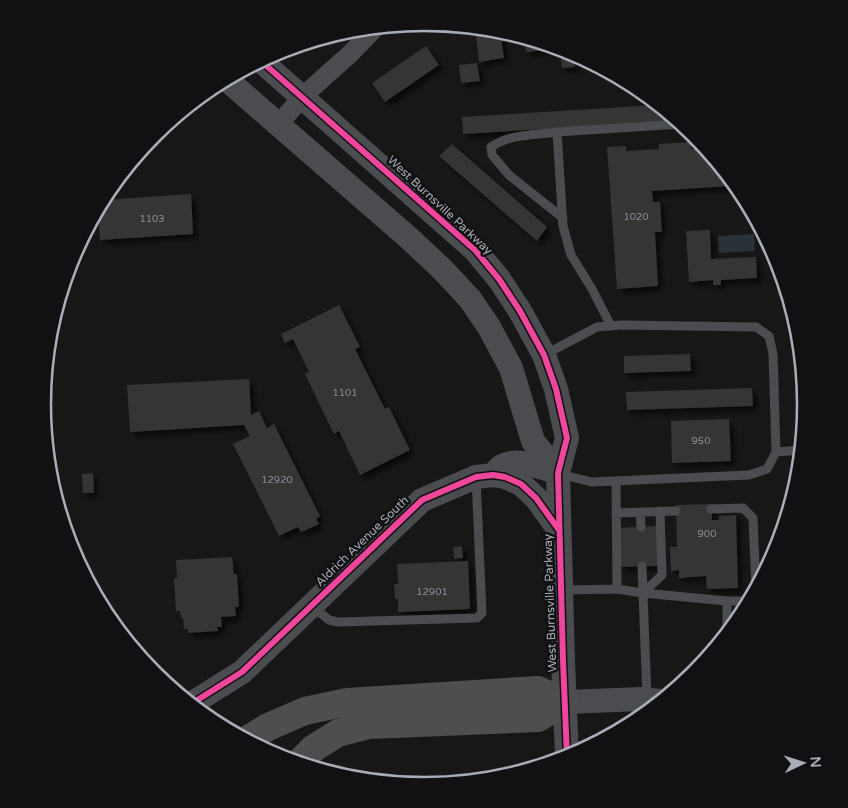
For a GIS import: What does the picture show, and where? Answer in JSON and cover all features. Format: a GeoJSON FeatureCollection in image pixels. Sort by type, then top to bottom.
{"type":"FeatureCollection","features":[{"type":"Feature","properties":{"kind":"highway"},"geometry":{"type":"LineString","coordinates":[[254,736],[268,727],[305,711],[348,702],[538,690],[565,702]]}},
{"type":"Feature","properties":{"kind":"highway"},"geometry":{"type":"LineString","coordinates":[[305,757],[314,748],[338,733],[369,725],[538,718],[565,702]]}},
{"type":"Feature","properties":{"kind":"street"},"geometry":{"type":"LineString","coordinates":[[279,124],[303,96],[368,35]]}},
{"type":"Feature","properties":{"kind":"street","name":"West Burnsville Parkway"},"geometry":{"type":"LineString","coordinates":[[268,66],[475,250],[499,279],[520,310],[544,355],[556,389],[567,438],[558,473],[560,590],[567,748]]}},
{"type":"Feature","properties":{"kind":"street"},"geometry":{"type":"LineString","coordinates":[[232,84],[410,239],[470,299],[489,327],[511,368],[533,440],[558,473]]}},
{"type":"Feature","properties":{"kind":"street","name":"Aldrich Avenue South"},"geometry":{"type":"LineString","coordinates":[[197,700],[242,672],[422,500],[484,476],[502,466],[516,463],[558,473]]}},
{"type":"Feature","properties":{"kind":"street"},"geometry":{"type":"LineString","coordinates":[[484,476],[505,478],[520,484],[536,498],[559,530]]}},
{"type":"Feature","properties":{"kind":"street"},"geometry":{"type":"LineString","coordinates":[[565,702],[600,700],[650,701]]}},
{"type":"Feature","properties":{"kind":"lane"},"geometry":{"type":"LineString","coordinates":[[563,218],[509,175],[492,155],[492,147],[500,141],[557,132],[671,125]]}},
{"type":"Feature","properties":{"kind":"lane"},"geometry":{"type":"LineString","coordinates":[[557,132],[563,218],[571,255],[592,289],[611,326]]}},
{"type":"Feature","properties":{"kind":"lane"},"geometry":{"type":"LineString","coordinates":[[544,355],[597,327],[611,326],[756,327],[769,336],[773,354],[776,452],[767,469],[749,475],[592,482],[558,473]]}},
{"type":"Feature","properties":{"kind":"lane"},"geometry":{"type":"LineString","coordinates":[[776,452],[794,451]]}},
{"type":"Feature","properties":{"kind":"lane"},"geometry":{"type":"LineString","coordinates":[[311,605],[329,620],[338,622],[478,618],[482,613],[484,476]]}},
{"type":"Feature","properties":{"kind":"lane"},"geometry":{"type":"LineString","coordinates":[[616,481],[617,590]]}},
{"type":"Feature","properties":{"kind":"lane"},"geometry":{"type":"LineString","coordinates":[[711,509],[743,508],[753,518],[755,574]]}},
{"type":"Feature","properties":{"kind":"lane"},"geometry":{"type":"LineString","coordinates":[[643,593],[662,575],[660,511]]}},
{"type":"Feature","properties":{"kind":"lane"},"geometry":{"type":"LineString","coordinates":[[616,514],[676,511]]}},
{"type":"Feature","properties":{"kind":"lane"},"geometry":{"type":"LineString","coordinates":[[640,512],[641,527]]}},
{"type":"Feature","properties":{"kind":"lane"},"geometry":{"type":"LineString","coordinates":[[642,566],[654,698]]}},
{"type":"Feature","properties":{"kind":"lane"},"geometry":{"type":"LineString","coordinates":[[560,590],[617,590],[740,601]]}},
{"type":"Feature","properties":{"kind":"lane"},"geometry":{"type":"LineString","coordinates":[[727,601],[727,621]]}},
{"type":"Feature","properties":{"kind":"shaded area"},"geometry":{"type":"Polygon","coordinates":[[[754,234],[755,251],[719,253],[718,236],[754,234]]]}},
{"type":"Feature","properties":{"kind":"building"},"geometry":{"type":"Polygon","coordinates":[[[476,34],[501,39],[504,58],[479,62],[476,34]]]}},
{"type":"Feature","properties":{"kind":"building"},"geometry":{"type":"Polygon","coordinates":[[[426,46],[439,65],[385,102],[372,83],[426,46]]]}},
{"type":"Feature","properties":{"kind":"building"},"geometry":{"type":"Polygon","coordinates":[[[526,46],[542,51],[526,52],[526,46]]]}},
{"type":"Feature","properties":{"kind":"building"},"geometry":{"type":"Polygon","coordinates":[[[561,58],[575,64],[575,67],[562,68],[561,58]]]}},
{"type":"Feature","properties":{"kind":"building"},"geometry":{"type":"Polygon","coordinates":[[[477,63],[480,81],[461,83],[459,65],[477,63]]]}},
{"type":"Feature","properties":{"kind":"building"},"geometry":{"type":"Polygon","coordinates":[[[648,106],[667,122],[463,134],[462,117],[648,106]]]}},
{"type":"Feature","properties":{"kind":"building"},"geometry":{"type":"Polygon","coordinates":[[[690,142],[691,149],[696,149],[726,186],[652,191],[653,202],[660,202],[662,232],[655,232],[658,286],[617,289],[607,147],[626,146],[626,151],[659,149],[659,144],[690,142]]]}},
{"type":"Feature","properties":{"kind":"building"},"geometry":{"type":"Polygon","coordinates":[[[452,144],[547,227],[537,241],[439,156],[452,144]]]}},
{"type":"Feature","properties":{"kind":"building"},"geometry":{"type":"Polygon","coordinates":[[[191,194],[193,234],[100,240],[99,222],[113,199],[191,194]]]}},
{"type":"Feature","properties":{"kind":"building"},"geometry":{"type":"Polygon","coordinates":[[[710,230],[711,259],[756,257],[757,278],[721,280],[721,285],[713,285],[713,280],[689,282],[686,231],[710,230]]]}},
{"type":"Feature","properties":{"kind":"building"},"geometry":{"type":"Polygon","coordinates":[[[339,305],[360,347],[355,349],[385,409],[389,407],[410,450],[360,475],[339,431],[334,434],[305,374],[309,372],[293,339],[285,343],[281,334],[339,305]]]}},
{"type":"Feature","properties":{"kind":"building"},"geometry":{"type":"Polygon","coordinates":[[[690,354],[691,371],[624,373],[624,356],[690,354]]]}},
{"type":"Feature","properties":{"kind":"building"},"geometry":{"type":"Polygon","coordinates":[[[249,379],[251,415],[259,411],[267,428],[274,424],[320,516],[316,519],[319,524],[301,532],[298,527],[279,536],[233,444],[250,436],[244,425],[130,432],[127,385],[249,379]]]}},
{"type":"Feature","properties":{"kind":"building"},"geometry":{"type":"Polygon","coordinates":[[[752,388],[753,406],[627,410],[626,392],[752,388]]]}},
{"type":"Feature","properties":{"kind":"building"},"geometry":{"type":"Polygon","coordinates":[[[729,419],[731,461],[672,463],[671,421],[729,419]]]}},
{"type":"Feature","properties":{"kind":"building"},"geometry":{"type":"Polygon","coordinates":[[[93,473],[94,493],[83,493],[82,474],[93,473]]]}},
{"type":"Feature","properties":{"kind":"building"},"geometry":{"type":"Polygon","coordinates":[[[711,504],[712,520],[719,520],[719,516],[736,515],[738,588],[707,589],[706,576],[679,578],[679,570],[671,571],[670,547],[677,547],[676,505],[711,504]]]}},
{"type":"Feature","properties":{"kind":"building"},"geometry":{"type":"Polygon","coordinates":[[[657,526],[659,566],[620,567],[619,528],[657,526]]]}},
{"type":"Feature","properties":{"kind":"building"},"geometry":{"type":"Polygon","coordinates":[[[462,546],[463,558],[454,559],[453,547],[462,546]]]}},
{"type":"Feature","properties":{"kind":"building"},"geometry":{"type":"Polygon","coordinates":[[[232,557],[234,574],[237,574],[239,607],[235,607],[236,616],[221,617],[222,627],[217,627],[218,631],[188,633],[188,629],[184,629],[180,611],[176,611],[174,578],[177,578],[176,560],[232,557]]]}},
{"type":"Feature","properties":{"kind":"building"},"geometry":{"type":"Polygon","coordinates":[[[468,561],[470,609],[398,612],[398,599],[395,599],[394,584],[398,584],[397,564],[468,561]]]}},
{"type":"Feature","properties":{"kind":"cycle path"},"geometry":{"type":"LineString","coordinates":[[267,66],[475,250],[499,279],[520,311],[544,355],[556,389],[567,438],[558,473],[567,748]]}},
{"type":"Feature","properties":{"kind":"cycle path"},"geometry":{"type":"LineString","coordinates":[[197,700],[242,672],[422,500],[476,477],[493,475],[505,477],[521,484],[536,498],[559,530]]}}]}
